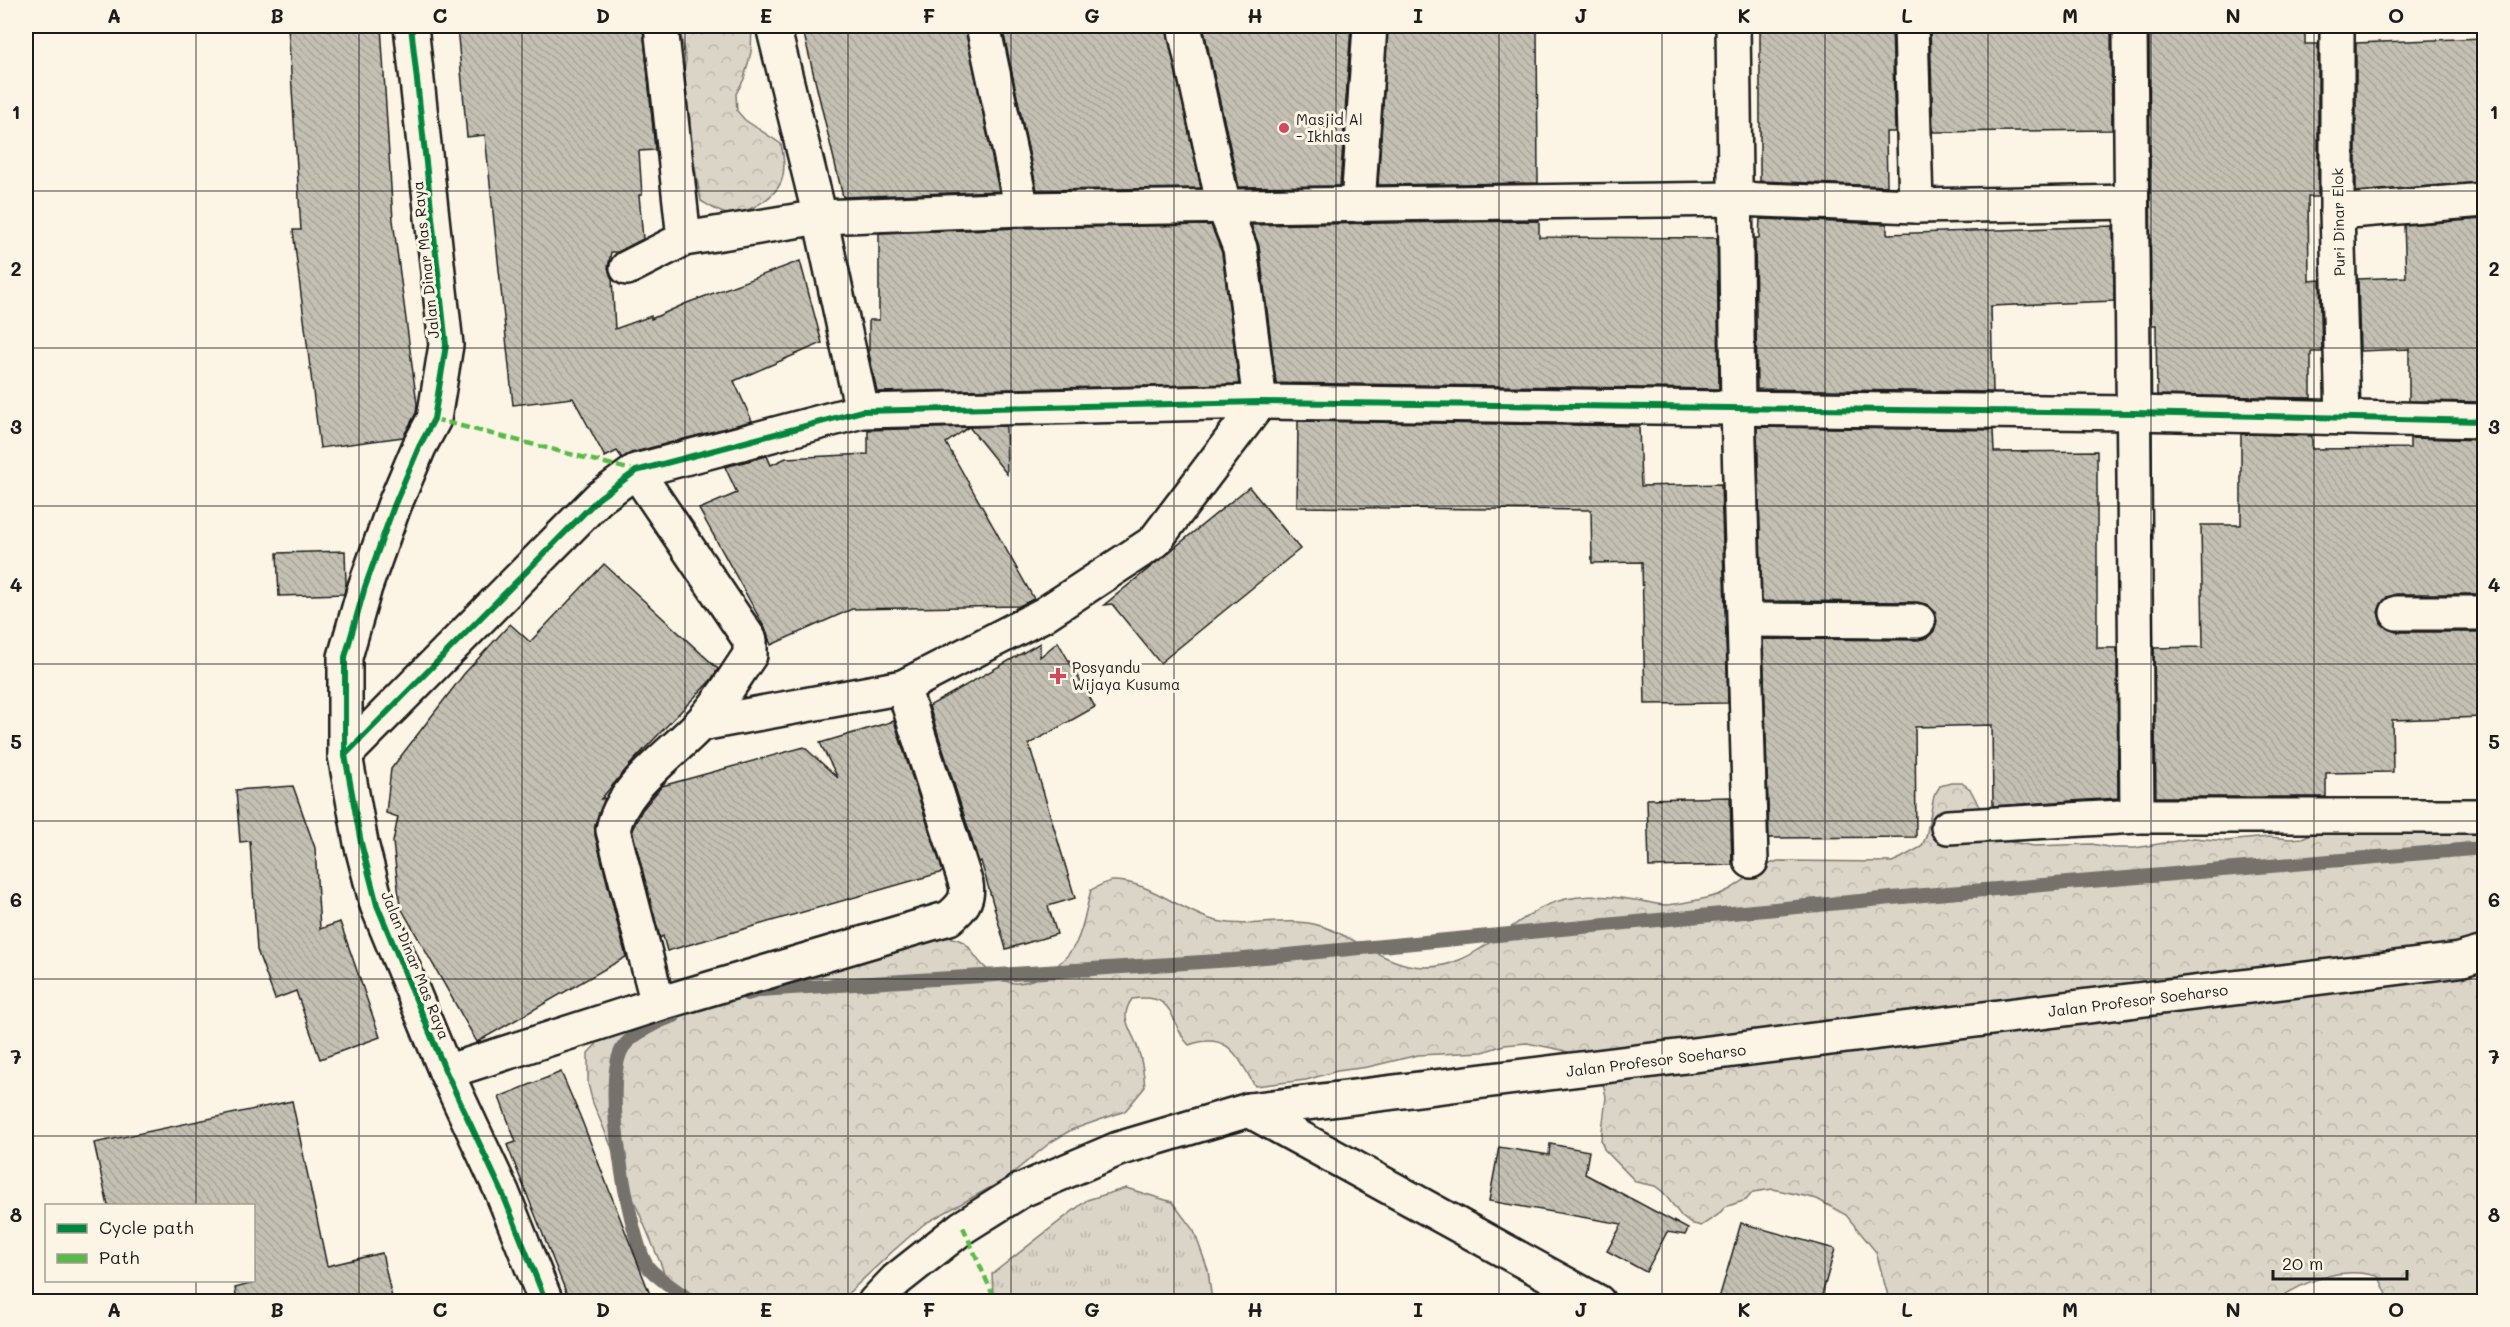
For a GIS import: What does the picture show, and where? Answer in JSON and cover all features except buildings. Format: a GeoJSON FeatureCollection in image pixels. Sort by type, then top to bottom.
{"type":"FeatureCollection","features":[{"type":"Feature","properties":{"kind":"street","name":"Jalan Dinar Mas Raya"},"geometry":{"type":"LineString","coordinates":[[411,26],[446,345],[434,419],[419,447],[394,506],[365,587],[345,657],[345,755],[361,843],[377,905],[446,1072],[502,1192],[546,1302]]}},
{"type":"Feature","properties":{"kind":"street"},"geometry":{"type":"LineString","coordinates":[[661,26],[684,239]]}},
{"type":"Feature","properties":{"kind":"street"},"geometry":{"type":"LineString","coordinates":[[773,26],[820,217],[862,411]]}},
{"type":"Feature","properties":{"kind":"street"},"geometry":{"type":"LineString","coordinates":[[983,26],[1022,209]]}},
{"type":"Feature","properties":{"kind":"street"},"geometry":{"type":"LineString","coordinates":[[701,724],[903,687],[1043,615],[1154,542],[1260,402],[1240,248],[1224,207],[1184,26]]}},
{"type":"Feature","properties":{"kind":"street"},"geometry":{"type":"LineString","coordinates":[[1358,205],[1370,26]]}},
{"type":"Feature","properties":{"kind":"street"},"geometry":{"type":"LineString","coordinates":[[1733,26],[1738,408],[1751,861]]}},
{"type":"Feature","properties":{"kind":"street"},"geometry":{"type":"LineString","coordinates":[[1911,26],[1916,206]]}},
{"type":"Feature","properties":{"kind":"street"},"geometry":{"type":"LineString","coordinates":[[2130,26],[2137,816]]}},
{"type":"Feature","properties":{"kind":"street","name":"Puri Dinar Elok"},"geometry":{"type":"LineString","coordinates":[[2337,26],[2337,212],[2343,418]]}},
{"type":"Feature","properties":{"kind":"street"},"geometry":{"type":"LineString","coordinates":[[627,268],[684,239],[820,217],[1022,209],[1736,199],[1916,206],[2131,202]]}},
{"type":"Feature","properties":{"kind":"street"},"geometry":{"type":"LineString","coordinates":[[2337,212],[2484,200]]}},
{"type":"Feature","properties":{"kind":"street"},"geometry":{"type":"LineString","coordinates":[[345,755],[599,498],[636,471],[862,411],[1260,402],[2134,413],[2484,421]]}},
{"type":"Feature","properties":{"kind":"street"},"geometry":{"type":"LineString","coordinates":[[636,471],[750,640],[750,655],[701,724],[626,798],[616,815],[613,830],[658,1004]]}},
{"type":"Feature","properties":{"kind":"street"},"geometry":{"type":"LineString","coordinates":[[2397,614],[2484,613]]}},
{"type":"Feature","properties":{"kind":"street"},"geometry":{"type":"LineString","coordinates":[[1744,620],[1918,621]]}},
{"type":"Feature","properties":{"kind":"street"},"geometry":{"type":"LineString","coordinates":[[446,1072],[658,1004],[949,918],[965,902],[968,894],[903,687]]}},
{"type":"Feature","properties":{"kind":"street"},"geometry":{"type":"LineString","coordinates":[[1948,827],[2137,816],[2484,816]]}},
{"type":"Feature","properties":{"kind":"street","name":"Jalan Profesor Soeharso"},"geometry":{"type":"LineString","coordinates":[[875,1302],[896,1280],[963,1227],[1022,1190],[1118,1149],[1250,1110],[2459,960],[2484,953]]}},
{"type":"Feature","properties":{"kind":"street"},"geometry":{"type":"LineString","coordinates":[[1250,1110],[1598,1302]]}},
{"type":"Feature","properties":{"kind":"green space"},"geometry":{"type":"Polygon","coordinates":[[[679,26],[752,26],[751,52],[744,79],[736,94],[737,111],[745,120],[781,144],[784,165],[781,181],[772,195],[744,211],[727,214],[701,201],[695,168],[688,150],[690,118],[681,89],[686,60],[679,26]]]}},
{"type":"Feature","properties":{"kind":"green space"},"geometry":{"type":"Polygon","coordinates":[[[1962,783],[1970,789],[1982,816],[2011,842],[2034,846],[2092,844],[2113,848],[2135,848],[2194,838],[2226,841],[2269,837],[2302,838],[2362,811],[2484,807],[2484,1301],[2390,1301],[2379,1277],[2352,1273],[2312,1281],[2275,1301],[2079,1302],[2045,1295],[1992,1301],[1960,1297],[1938,1301],[1897,1301],[1888,1296],[1876,1252],[1846,1215],[1817,1199],[1773,1189],[1753,1192],[1746,1200],[1725,1207],[1718,1215],[1701,1226],[1690,1223],[1682,1217],[1663,1192],[1655,1186],[1636,1182],[1604,1149],[1601,1140],[1606,1097],[1604,1087],[1600,1079],[1572,1054],[1527,1043],[1504,1045],[1483,1052],[1418,1055],[1368,1067],[1337,1071],[1306,1080],[1255,1086],[1231,1049],[1214,1041],[1189,1045],[1182,1037],[1165,1005],[1158,1000],[1147,998],[1132,999],[1126,1012],[1126,1018],[1141,1058],[1145,1087],[1125,1111],[1071,1130],[1051,1142],[1004,1180],[924,1224],[840,1301],[671,1301],[662,1267],[593,1103],[588,1084],[588,1053],[602,1038],[938,935],[965,943],[980,963],[1001,979],[1017,983],[1034,979],[1051,970],[1065,958],[1076,943],[1081,930],[1091,890],[1112,881],[1137,885],[1201,916],[1226,923],[1294,922],[1321,926],[1397,962],[1428,967],[1465,958],[1529,915],[1545,906],[1567,899],[1601,896],[1662,905],[1671,904],[1720,894],[1769,864],[1778,861],[1892,862],[1921,847],[1926,837],[1934,796],[1940,786],[1962,783]]]}},
{"type":"Feature","properties":{"kind":"green space"},"geometry":{"type":"Polygon","coordinates":[[[1126,1188],[1172,1202],[1194,1231],[1208,1270],[1212,1301],[987,1301],[993,1294],[992,1274],[1087,1200],[1126,1188]]]}},
{"type":"Feature","properties":{"kind":"waterway"},"geometry":{"type":"LineString","coordinates":[[747,994],[760,990],[1233,960],[1924,895],[2484,848]]}},
{"type":"Feature","properties":{"kind":"waterway"},"geometry":{"type":"LineString","coordinates":[[674,1016],[647,1028],[624,1046],[617,1063],[616,1120],[625,1188],[639,1246],[646,1264],[660,1278],[692,1302]]}},
{"type":"Feature","properties":{"kind":"marked path"},"geometry":{"type":"LineString","coordinates":[[434,419],[636,471]]}},
{"type":"Feature","properties":{"kind":"marked path"},"geometry":{"type":"LineString","coordinates":[[963,1227],[996,1302]]}},
{"type":"Feature","properties":{"kind":"cycle path"},"geometry":{"type":"LineString","coordinates":[[411,26],[446,345],[434,419],[419,447],[394,506],[365,587],[345,657],[345,755],[361,843],[377,905],[446,1072],[502,1192],[546,1302]]}},
{"type":"Feature","properties":{"kind":"cycle path"},"geometry":{"type":"LineString","coordinates":[[345,755],[599,498],[636,471],[862,411],[1260,402],[2134,413],[2484,421]]}},
{"type":"Feature","properties":{"kind":"place","name":"Masjid Al - Ikhlas"},"geometry":{"type":"Point","coordinates":[1284,128]}},
{"type":"Feature","properties":{"kind":"place","name":"Posyandu Wijaya Kusuma"},"geometry":{"type":"Point","coordinates":[1058,676]}}]}
